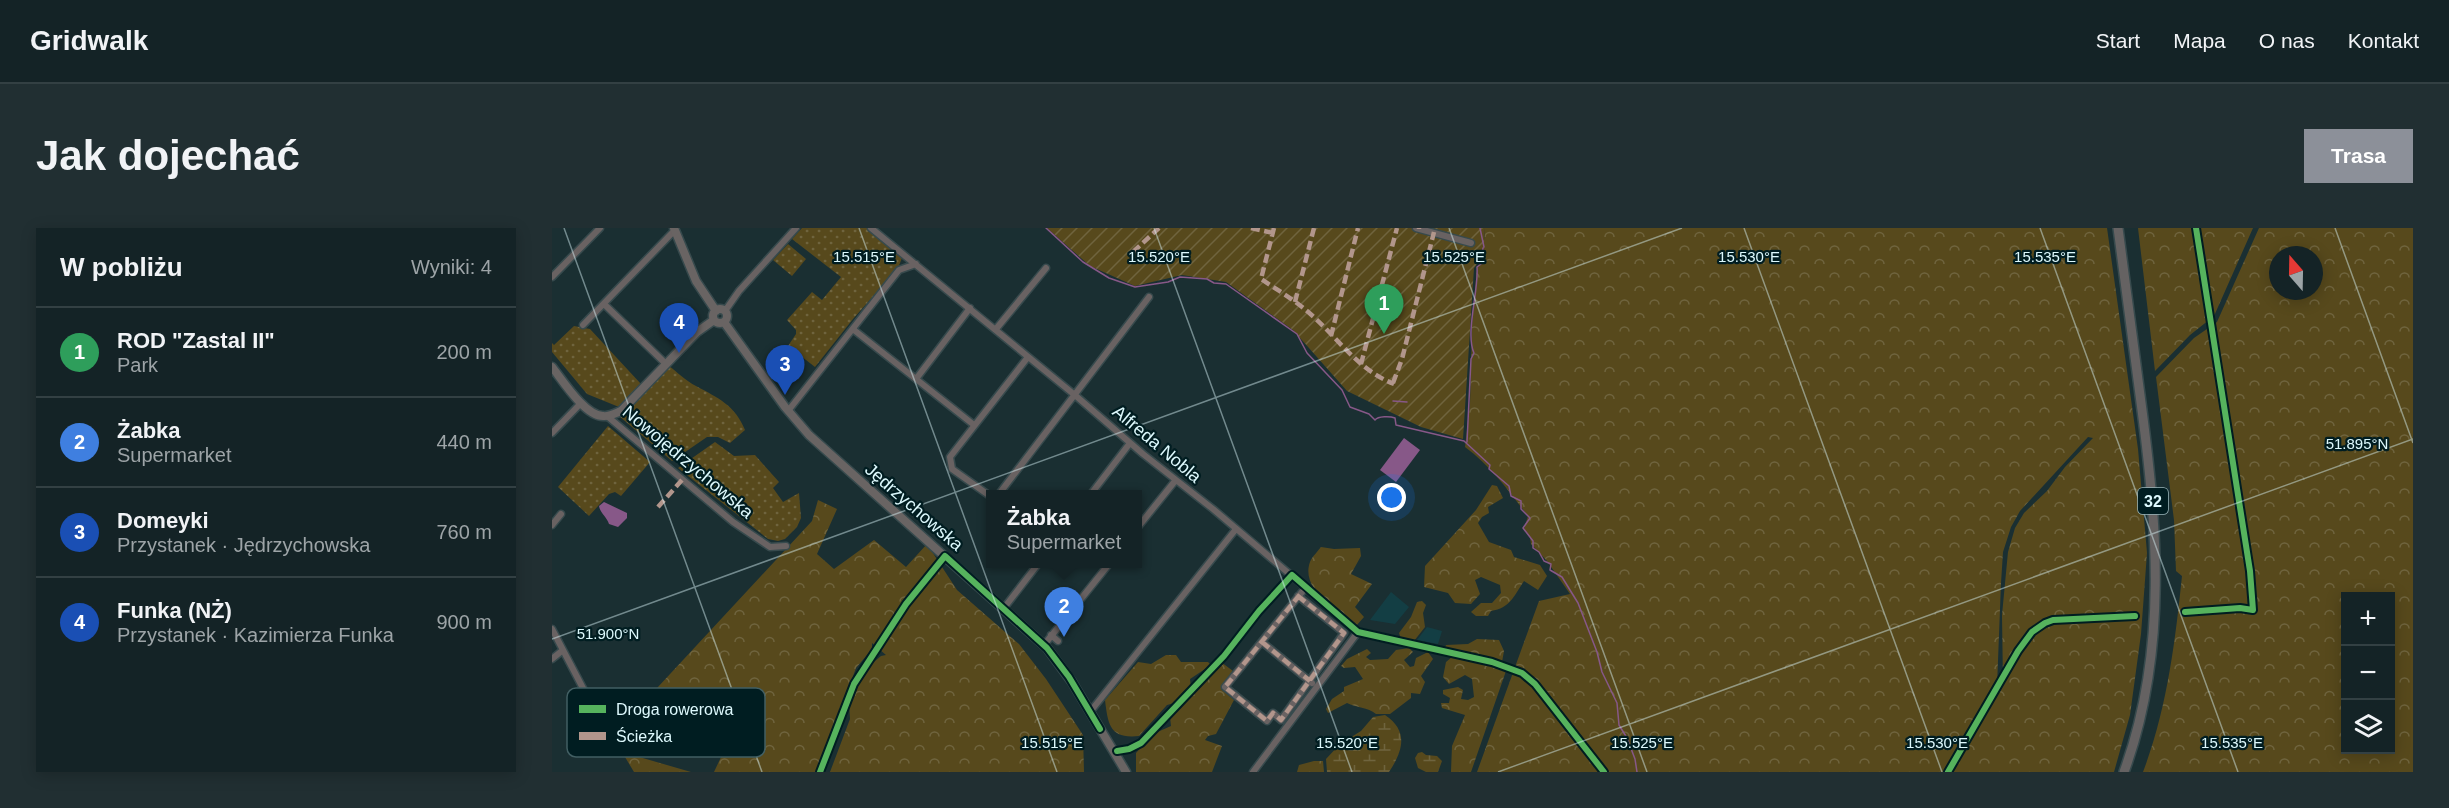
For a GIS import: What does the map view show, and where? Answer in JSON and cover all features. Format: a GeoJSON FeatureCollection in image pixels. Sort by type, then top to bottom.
{"type":"FeatureCollection","features":[{"type":"Feature","properties":{"kind":"main road","name":"32"},"geometry":{"type":"LineString","coordinates":[[2118,228],[2146,436],[2157,568],[2156,612],[2145,699],[2124,772]]}},
{"type":"Feature","properties":{"kind":"main road"},"geometry":{"type":"LineString","coordinates":[[607,416],[621,411],[697,332],[718,314],[696,281],[674,229]]}},
{"type":"Feature","properties":{"kind":"main road","name":"Jędrzychowska"},"geometry":{"type":"LineString","coordinates":[[718,314],[728,318],[724,322],[788,411],[818,444],[1044,645],[1069,676],[1125,772]]}},
{"type":"Feature","properties":{"kind":"main road","name":"Nowojędrzychowska"},"geometry":{"type":"LineString","coordinates":[[552,367],[581,403],[601,417],[607,416]]}},
{"type":"Feature","properties":{"kind":"street"},"geometry":{"type":"LineString","coordinates":[[552,277],[600,228]]}},
{"type":"Feature","properties":{"kind":"street"},"geometry":{"type":"LineString","coordinates":[[718,314],[796,228]]}},
{"type":"Feature","properties":{"kind":"street","name":"Alfreda Nobla"},"geometry":{"type":"LineString","coordinates":[[871,228],[880,231],[916,264],[1358,632],[1438,650]]}},
{"type":"Feature","properties":{"kind":"street"},"geometry":{"type":"LineString","coordinates":[[1416,228],[1471,243]]}},
{"type":"Feature","properties":{"kind":"street"},"geometry":{"type":"LineString","coordinates":[[583,325],[674,229]]}},
{"type":"Feature","properties":{"kind":"street"},"geometry":{"type":"LineString","coordinates":[[788,411],[899,270],[916,264]]}},
{"type":"Feature","properties":{"kind":"street"},"geometry":{"type":"LineString","coordinates":[[996,329],[1046,268]]}},
{"type":"Feature","properties":{"kind":"street"},"geometry":{"type":"LineString","coordinates":[[1003,490],[1149,297]]}},
{"type":"Feature","properties":{"kind":"street"},"geometry":{"type":"LineString","coordinates":[[604,304],[666,364]]}},
{"type":"Feature","properties":{"kind":"street"},"geometry":{"type":"LineString","coordinates":[[916,379],[970,308]]}},
{"type":"Feature","properties":{"kind":"street"},"geometry":{"type":"LineString","coordinates":[[854,330],[974,425]]}},
{"type":"Feature","properties":{"kind":"street"},"geometry":{"type":"LineString","coordinates":[[986,493],[952,469],[950,457],[1028,357]]}},
{"type":"Feature","properties":{"kind":"street"},"geometry":{"type":"LineString","coordinates":[[552,433],[581,403]]}},
{"type":"Feature","properties":{"kind":"street","name":"Nowojędrzychowska"},"geometry":{"type":"LineString","coordinates":[[607,416],[733,522],[770,547],[786,546]]}},
{"type":"Feature","properties":{"kind":"street"},"geometry":{"type":"LineString","coordinates":[[1095,490],[1130,443]]}},
{"type":"Feature","properties":{"kind":"street"},"geometry":{"type":"LineString","coordinates":[[1142,521],[1175,481]]}},
{"type":"Feature","properties":{"kind":"street"},"geometry":{"type":"LineString","coordinates":[[552,525],[561,514]]}},
{"type":"Feature","properties":{"kind":"street"},"geometry":{"type":"LineString","coordinates":[[1090,712],[1236,529]]}},
{"type":"Feature","properties":{"kind":"street"},"geometry":{"type":"LineString","coordinates":[[1004,608],[1035,568]]}},
{"type":"Feature","properties":{"kind":"street"},"geometry":{"type":"LineString","coordinates":[[1044,645],[1106,568]]}},
{"type":"Feature","properties":{"kind":"street"},"geometry":{"type":"LineString","coordinates":[[1298,596],[1344,633],[1281,720],[1273,714],[1267,721],[1225,687],[1298,596],[1306,587]]}},
{"type":"Feature","properties":{"kind":"street"},"geometry":{"type":"LineString","coordinates":[[552,629],[583,688]]}},
{"type":"Feature","properties":{"kind":"street"},"geometry":{"type":"LineString","coordinates":[[1253,772],[1319,688],[1358,632]]}},
{"type":"Feature","properties":{"kind":"street"},"geometry":{"type":"LineString","coordinates":[[1051,635],[1058,641]]}},
{"type":"Feature","properties":{"kind":"street"},"geometry":{"type":"LineString","coordinates":[[1262,642],[1319,688]]}},
{"type":"Feature","properties":{"kind":"street"},"geometry":{"type":"LineString","coordinates":[[552,659],[563,650]]}},
{"type":"Feature","properties":{"kind":"shaded area"},"geometry":{"type":"Polygon","coordinates":[[[1404,438],[1420,450],[1396,482],[1380,470],[1404,438]]]}},
{"type":"Feature","properties":{"kind":"shaded area"},"geometry":{"type":"Polygon","coordinates":[[[604,502],[627,513],[627,518],[618,527],[609,524],[601,511],[599,506],[604,502]]]}},
{"type":"Feature","properties":{"kind":"shaded area"},"geometry":{"type":"Polygon","coordinates":[[[1391,592],[1409,607],[1395,624],[1370,620],[1391,592]]]}},
{"type":"Feature","properties":{"kind":"shaded area"},"geometry":{"type":"Polygon","coordinates":[[[1427,627],[1442,631],[1438,644],[1417,640],[1427,627]]]}},
{"type":"Feature","properties":{"kind":"green space"},"geometry":{"type":"Polygon","coordinates":[[[802,228],[867,228],[902,258],[898,268],[815,367],[788,346],[796,330],[787,320],[812,292],[822,300],[841,277],[792,239],[802,228]]]}},
{"type":"Feature","properties":{"kind":"green space"},"geometry":{"type":"Polygon","coordinates":[[[1047,228],[1485,228],[1483,256],[1474,268],[1463,439],[1421,427],[1347,391],[1293,330],[1226,282],[1182,275],[1135,286],[1090,266],[1047,228]]]}},
{"type":"Feature","properties":{"kind":"green space"},"geometry":{"type":"Polygon","coordinates":[[[1485,228],[2107,228],[2138,449],[2147,553],[2141,634],[2130,715],[2114,772],[1950,772],[2003,683],[2002,615],[2008,552],[2015,528],[2024,513],[2047,491],[2065,467],[2093,438],[2088,437],[2020,511],[2011,527],[2003,552],[1997,686],[1945,772],[1477,772],[1539,601],[1570,594],[1547,561],[1531,544],[1530,537],[1524,529],[1528,516],[1491,470],[1465,447],[1470,404],[1472,325],[1477,268],[1483,256],[1485,228]]]}},
{"type":"Feature","properties":{"kind":"green space"},"geometry":{"type":"Polygon","coordinates":[[[2138,228],[2253,228],[2214,316],[2190,335],[2155,371],[2138,228]]]}},
{"type":"Feature","properties":{"kind":"green space"},"geometry":{"type":"Polygon","coordinates":[[[2259,228],[2413,228],[2413,772],[2143,772],[2164,700],[2173,651],[2182,576],[2176,571],[2174,520],[2156,377],[2194,338],[2217,322],[2259,228]]]}},
{"type":"Feature","properties":{"kind":"green space"},"geometry":{"type":"Polygon","coordinates":[[[788,244],[806,259],[792,276],[773,260],[788,244]]]}},
{"type":"Feature","properties":{"kind":"green space"},"geometry":{"type":"Polygon","coordinates":[[[574,326],[590,329],[641,384],[619,407],[587,394],[552,352],[552,343],[554,345],[574,326]]]}},
{"type":"Feature","properties":{"kind":"green space"},"geometry":{"type":"Polygon","coordinates":[[[668,365],[689,382],[712,394],[731,408],[745,430],[730,443],[718,437],[707,437],[672,461],[619,416],[668,365]]]}},
{"type":"Feature","properties":{"kind":"green space"},"geometry":{"type":"Polygon","coordinates":[[[608,426],[650,462],[621,496],[615,492],[609,494],[589,516],[558,487],[608,426]]]}},
{"type":"Feature","properties":{"kind":"green space"},"geometry":{"type":"Polygon","coordinates":[[[715,442],[734,456],[755,455],[779,482],[773,488],[783,502],[799,493],[801,518],[797,527],[785,539],[778,541],[768,539],[678,468],[715,442]]]}},
{"type":"Feature","properties":{"kind":"green space"},"geometry":{"type":"Polygon","coordinates":[[[1492,485],[1497,486],[1503,498],[1488,507],[1489,513],[1478,523],[1489,542],[1511,550],[1514,557],[1540,565],[1547,576],[1538,590],[1524,581],[1503,607],[1491,611],[1488,616],[1476,616],[1471,612],[1481,603],[1492,603],[1501,593],[1500,585],[1481,577],[1475,580],[1480,594],[1471,604],[1455,603],[1448,593],[1424,587],[1425,566],[1476,510],[1492,485]]]}},
{"type":"Feature","properties":{"kind":"green space"},"geometry":{"type":"Polygon","coordinates":[[[818,500],[837,509],[817,554],[834,569],[874,540],[906,567],[927,544],[957,590],[1019,644],[1046,679],[1083,735],[1084,772],[830,772],[850,719],[849,701],[869,666],[881,656],[886,655],[872,643],[872,649],[856,668],[818,772],[714,772],[721,757],[765,757],[765,688],[657,688],[812,521],[818,500]]]}},
{"type":"Feature","properties":{"kind":"green space"},"geometry":{"type":"Polygon","coordinates":[[[1321,547],[1360,548],[1361,556],[1351,574],[1372,584],[1355,607],[1364,617],[1356,626],[1322,598],[1310,582],[1308,572],[1310,562],[1321,547]]]}},
{"type":"Feature","properties":{"kind":"green space"},"geometry":{"type":"Polygon","coordinates":[[[1422,601],[1426,605],[1423,613],[1425,627],[1414,641],[1401,639],[1399,633],[1411,617],[1417,602],[1422,601]]]}},
{"type":"Feature","properties":{"kind":"green space"},"geometry":{"type":"Polygon","coordinates":[[[1477,639],[1499,640],[1504,651],[1502,662],[1495,665],[1506,671],[1471,772],[1451,772],[1452,746],[1465,715],[1442,708],[1441,703],[1449,703],[1450,698],[1443,694],[1443,690],[1458,687],[1463,690],[1461,699],[1468,700],[1474,697],[1472,679],[1465,675],[1449,684],[1443,677],[1446,662],[1452,657],[1444,650],[1446,645],[1468,644],[1477,639]]]}},
{"type":"Feature","properties":{"kind":"green space"},"geometry":{"type":"Polygon","coordinates":[[[1409,648],[1413,652],[1404,660],[1410,667],[1414,666],[1416,658],[1428,652],[1433,659],[1421,676],[1425,682],[1420,694],[1411,693],[1411,698],[1390,714],[1376,714],[1347,703],[1328,713],[1326,709],[1332,699],[1344,691],[1344,687],[1363,679],[1355,667],[1341,666],[1347,659],[1367,649],[1371,653],[1366,657],[1370,660],[1388,659],[1396,650],[1409,648]]]}},
{"type":"Feature","properties":{"kind":"green space"},"geometry":{"type":"Polygon","coordinates":[[[1166,655],[1176,655],[1181,662],[1208,662],[1211,665],[1190,679],[1191,688],[1178,702],[1167,705],[1139,736],[1116,733],[1109,723],[1105,700],[1138,662],[1151,664],[1166,655]]]}},
{"type":"Feature","properties":{"kind":"green space"},"geometry":{"type":"Polygon","coordinates":[[[1221,662],[1233,671],[1221,689],[1234,700],[1216,734],[1208,736],[1205,740],[1222,746],[1212,772],[1136,772],[1136,753],[1153,734],[1171,726],[1170,717],[1221,662]]]}},
{"type":"Feature","properties":{"kind":"green space"},"geometry":{"type":"Polygon","coordinates":[[[1385,715],[1393,721],[1401,735],[1398,756],[1389,772],[1327,772],[1326,759],[1340,744],[1361,731],[1373,717],[1385,715]]]}},
{"type":"Feature","properties":{"kind":"green space"},"geometry":{"type":"Polygon","coordinates":[[[1422,752],[1426,755],[1437,756],[1442,761],[1438,772],[1426,772],[1418,768],[1415,758],[1418,753],[1422,752]]]}},
{"type":"Feature","properties":{"kind":"green space"},"geometry":{"type":"Polygon","coordinates":[[[625,757],[639,757],[691,772],[634,772],[625,757]]]}},
{"type":"Feature","properties":{"kind":"green space"},"geometry":{"type":"Polygon","coordinates":[[[1323,761],[1324,772],[1297,772],[1299,765],[1323,761]]]}},
{"type":"Feature","properties":{"kind":"waterway"},"geometry":{"type":"LineString","coordinates":[[1046,228],[1083,262],[1109,278],[1135,287],[1168,282],[1180,277],[1207,279],[1214,283],[1226,284],[1297,334],[1307,353],[1342,390],[1350,407],[1369,414],[1375,420],[1381,417],[1393,417],[1396,425],[1464,441],[1490,465],[1489,469],[1509,486],[1511,496],[1521,501],[1521,509],[1530,518],[1523,528],[1533,541],[1533,548],[1539,552],[1544,561],[1551,564],[1550,570],[1562,577],[1578,603],[1597,652],[1602,672],[1617,703],[1619,725],[1627,738],[1637,772]]}},
{"type":"Feature","properties":{"kind":"waterway"},"geometry":{"type":"LineString","coordinates":[[1480,228],[1484,247]]}},
{"type":"Feature","properties":{"kind":"waterway"},"geometry":{"type":"LineString","coordinates":[[1467,442],[1471,359],[1474,353],[1471,334],[1477,267],[1481,264],[1483,248]]}},
{"type":"Feature","properties":{"kind":"waterway"},"geometry":{"type":"LineString","coordinates":[[1393,401],[1407,402]]}},
{"type":"Feature","properties":{"kind":"marked path"},"geometry":{"type":"LineString","coordinates":[[1133,252],[1159,228]]}},
{"type":"Feature","properties":{"kind":"marked path"},"geometry":{"type":"LineString","coordinates":[[1251,228],[1273,233]]}},
{"type":"Feature","properties":{"kind":"marked path"},"geometry":{"type":"LineString","coordinates":[[1274,228],[1261,279],[1307,311],[1369,370],[1394,384]]}},
{"type":"Feature","properties":{"kind":"marked path"},"geometry":{"type":"LineString","coordinates":[[1295,302],[1314,228]]}},
{"type":"Feature","properties":{"kind":"marked path"},"geometry":{"type":"LineString","coordinates":[[1331,336],[1358,228]]}},
{"type":"Feature","properties":{"kind":"marked path"},"geometry":{"type":"LineString","coordinates":[[1361,364],[1397,228]]}},
{"type":"Feature","properties":{"kind":"marked path"},"geometry":{"type":"LineString","coordinates":[[1393,383],[1402,359],[1434,232]]}},
{"type":"Feature","properties":{"kind":"marked path"},"geometry":{"type":"LineString","coordinates":[[658,507],[682,480]]}},
{"type":"Feature","properties":{"kind":"marked path"},"geometry":{"type":"LineString","coordinates":[[1298,596],[1344,633],[1281,720],[1273,713],[1267,721],[1225,687],[1306,587]]}},
{"type":"Feature","properties":{"kind":"marked path"},"geometry":{"type":"LineString","coordinates":[[1262,642],[1310,681]]}},
{"type":"Feature","properties":{"kind":"cycle path"},"geometry":{"type":"LineString","coordinates":[[2185,612],[2240,608],[2253,610],[2250,571],[2196,228]]}},
{"type":"Feature","properties":{"kind":"cycle path"},"geometry":{"type":"LineString","coordinates":[[820,772],[854,684],[906,604],[945,556],[1047,648],[1069,677],[1100,729]]}},
{"type":"Feature","properties":{"kind":"cycle path"},"geometry":{"type":"LineString","coordinates":[[1117,751],[1129,749],[1141,743],[1224,656],[1259,611],[1292,575],[1358,632],[1492,662],[1522,673],[1535,684],[1604,772]]}},
{"type":"Feature","properties":{"kind":"cycle path"},"geometry":{"type":"LineString","coordinates":[[1948,772],[2018,651],[2032,632],[2053,620],[2135,616]]}},
{"type":"Feature","properties":{"kind":"place","name":"ROD \"Zastal II\""},"geometry":{"type":"Point","coordinates":[1384,334]}},
{"type":"Feature","properties":{"kind":"place","name":"Funka (NŻ)"},"geometry":{"type":"Point","coordinates":[679,353]}},
{"type":"Feature","properties":{"kind":"place","name":"Domeyki"},"geometry":{"type":"Point","coordinates":[785,395]}},
{"type":"Feature","properties":{"kind":"place","name":"Żabka"},"geometry":{"type":"Point","coordinates":[1064,637]}}]}
